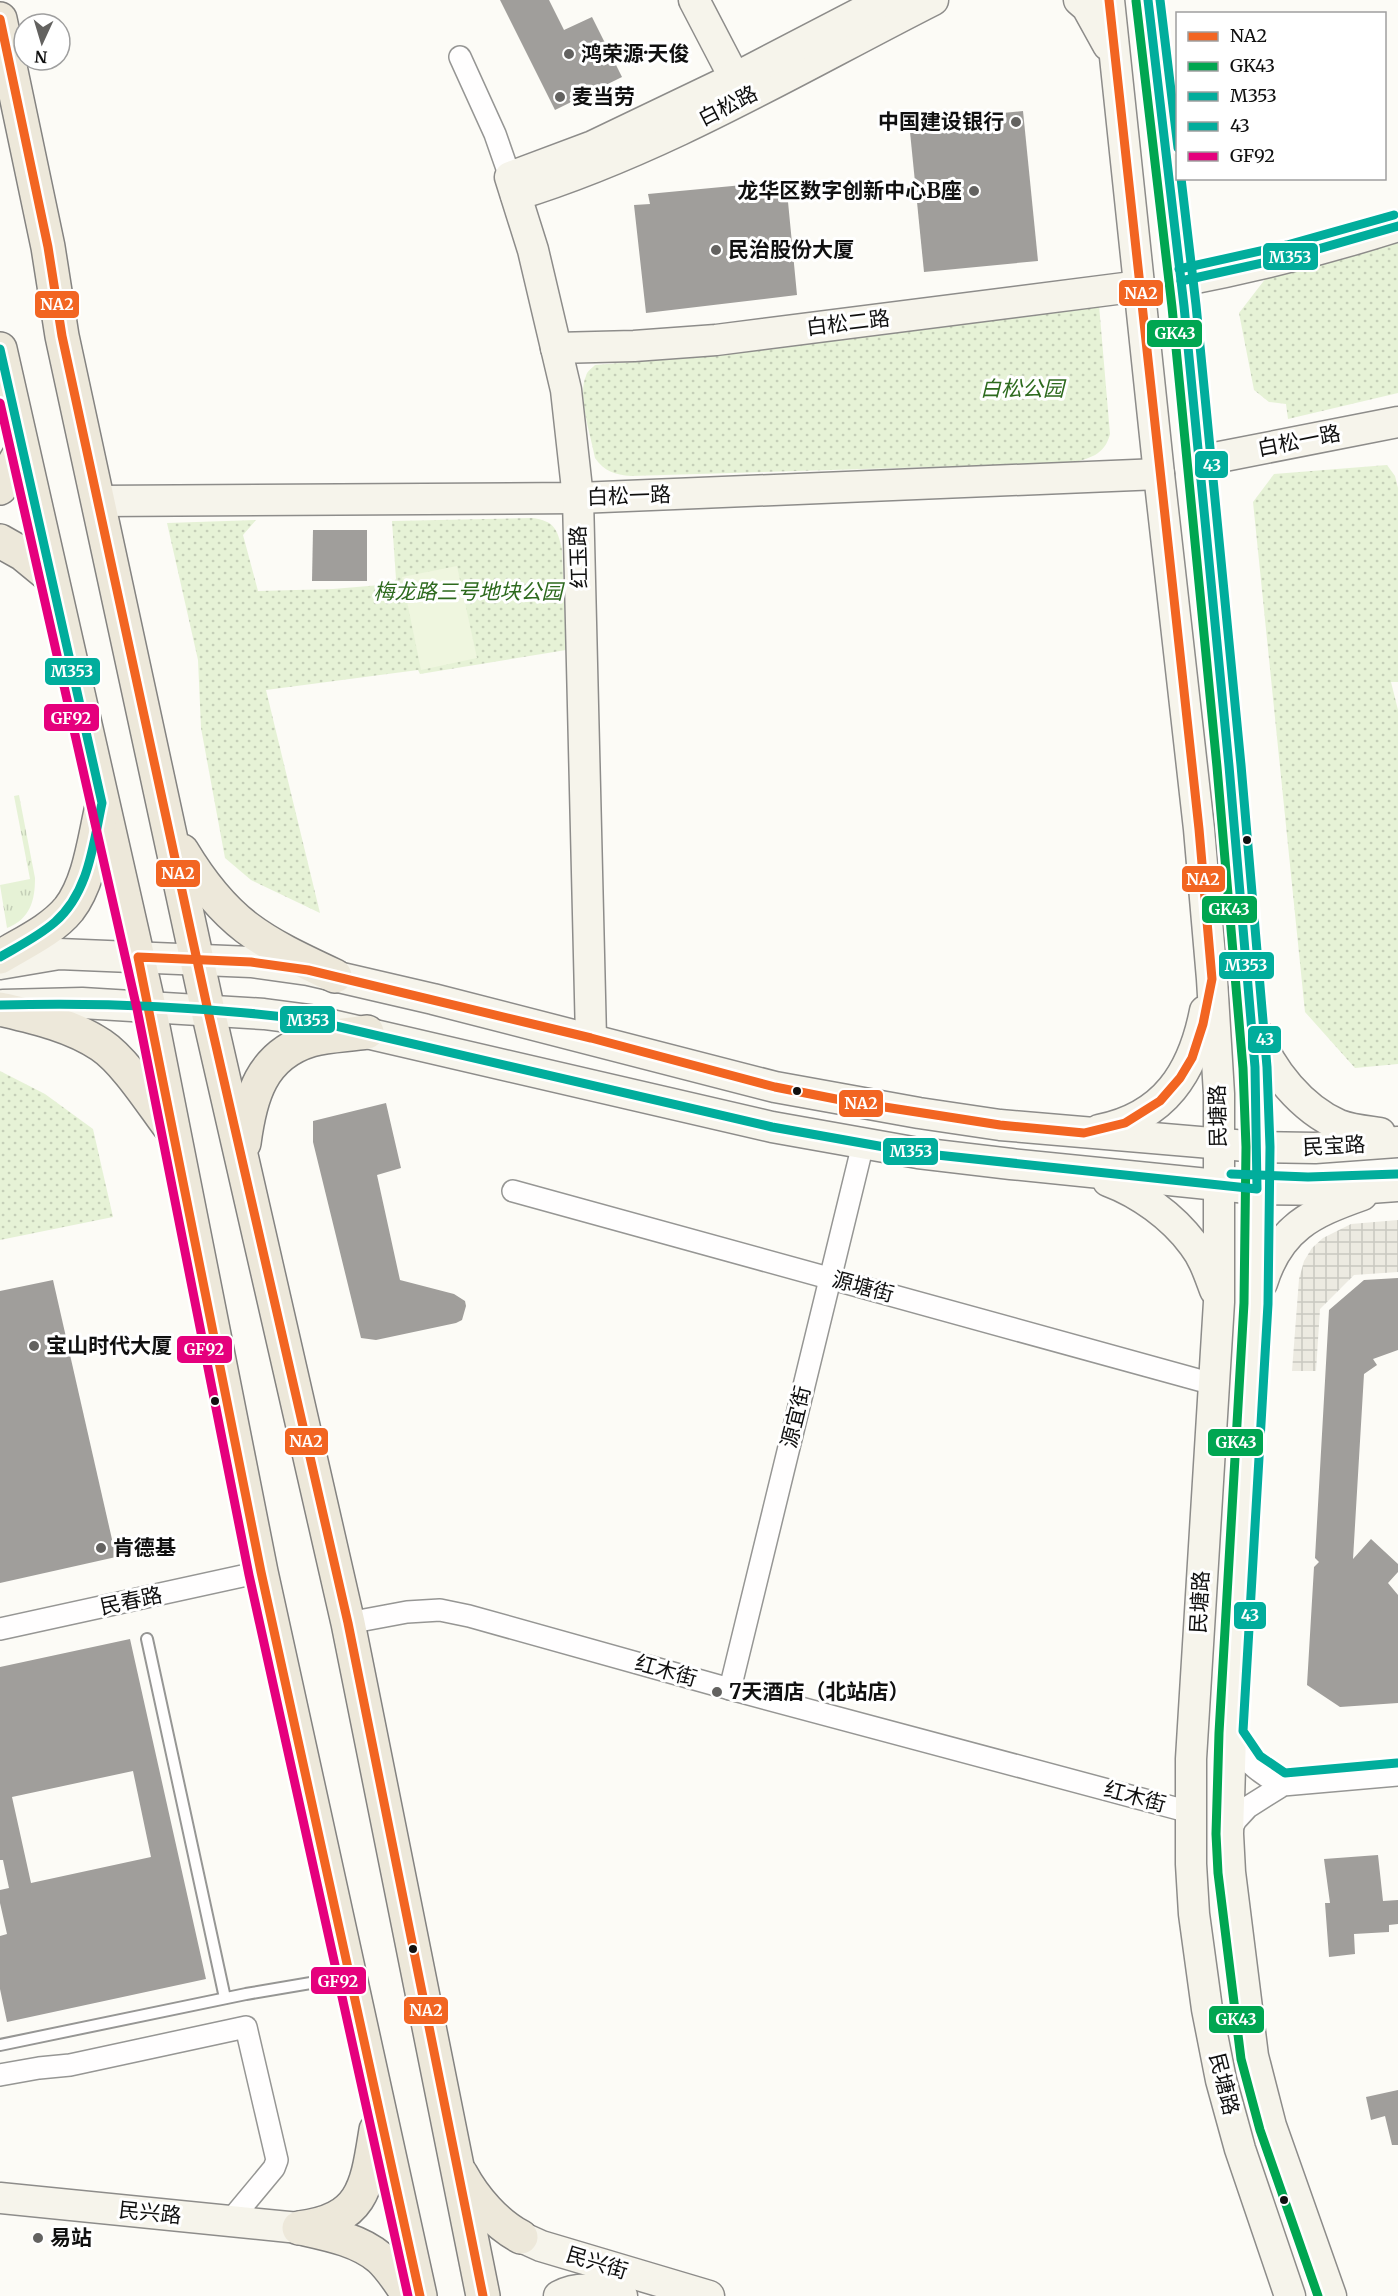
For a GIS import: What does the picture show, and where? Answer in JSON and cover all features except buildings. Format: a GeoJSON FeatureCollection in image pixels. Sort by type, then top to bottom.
{"type":"FeatureCollection","features":[{"type":"Feature","properties":{"kind":"main road"},"geometry":{"type":"LineString","coordinates":[[694,0],[740,87]]}},
{"type":"Feature","properties":{"kind":"main road","name":"白松路"},"geometry":{"type":"LineString","coordinates":[[513,186],[562,181],[664,139],[740,87],[885,0]]}},
{"type":"Feature","properties":{"kind":"main road","name":"白松路"},"geometry":{"type":"LineString","coordinates":[[740,87],[933,0]]}},
{"type":"Feature","properties":{"kind":"main road"},"geometry":{"type":"LineString","coordinates":[[1079,0],[1087,7],[1117,60]]}},
{"type":"Feature","properties":{"kind":"main road","name":"民塘路"},"geometry":{"type":"LineString","coordinates":[[1109,0],[1199,829],[1212,979],[1220,1145],[1219,1302],[1191,1759],[1190,1812],[1194,1914],[1207,2009],[1221,2080],[1244,2158],[1290,2296]]}},
{"type":"Feature","properties":{"kind":"main road","name":"民塘路"},"geometry":{"type":"LineString","coordinates":[[1150,7],[1181,281],[1252,1018],[1258,1148],[1256,1304],[1231,1734],[1228,1834],[1233,1907],[1253,2056],[1271,2126],[1331,2296]]}},
{"type":"Feature","properties":{"kind":"main road"},"geometry":{"type":"LineString","coordinates":[[0,19],[48,247],[62,336],[208,1011],[348,1623],[483,2296]]}},
{"type":"Feature","properties":{"kind":"main road","name":"红玉路"},"geometry":{"type":"LineString","coordinates":[[513,186],[533,250],[566,390],[578,498],[592,990],[591,1038]]}},
{"type":"Feature","properties":{"kind":"main road"},"geometry":{"type":"LineString","coordinates":[[1181,281],[1258,266],[1330,248],[1398,226]]}},
{"type":"Feature","properties":{"kind":"main road","name":"白松二路"},"geometry":{"type":"LineString","coordinates":[[556,348],[634,346],[716,340],[1140,286]]}},
{"type":"Feature","properties":{"kind":"main road"},"geometry":{"type":"LineString","coordinates":[[0,349],[6,406],[22,450],[149,1007],[261,1572],[420,2296]]}},
{"type":"Feature","properties":{"kind":"main road","name":"白松一路"},"geometry":{"type":"LineString","coordinates":[[1199,461],[1398,422]]}},
{"type":"Feature","properties":{"kind":"main road"},"geometry":{"type":"LineString","coordinates":[[0,488],[22,450]]}},
{"type":"Feature","properties":{"kind":"main road","name":"白松一路"},"geometry":{"type":"LineString","coordinates":[[99,501],[578,498],[1159,474]]}},
{"type":"Feature","properties":{"kind":"main road"},"geometry":{"type":"LineString","coordinates":[[0,541],[23,554],[51,577]]}},
{"type":"Feature","properties":{"kind":"main road"},"geometry":{"type":"LineString","coordinates":[[0,957],[56,922],[70,908],[89,864],[102,803]]}},
{"type":"Feature","properties":{"kind":"main road"},"geometry":{"type":"LineString","coordinates":[[171,834],[210,893],[245,928],[286,953],[335,976]]}},
{"type":"Feature","properties":{"kind":"main road","name":"民宝路"},"geometry":{"type":"LineString","coordinates":[[0,964],[59,954],[251,962],[335,976],[591,1038],[775,1087],[846,1101],[1000,1125],[1258,1148],[1315,1148],[1398,1142]]}},
{"type":"Feature","properties":{"kind":"main road"},"geometry":{"type":"LineString","coordinates":[[1084,1133],[1125,1123],[1160,1101],[1170,1091],[1192,1058],[1203,1024],[1212,979]]}},
{"type":"Feature","properties":{"kind":"main road","name":"民宝路"},"geometry":{"type":"LineString","coordinates":[[0,1007],[72,1003],[310,1020],[772,1127],[862,1144],[1011,1164],[1257,1189],[1342,1190],[1392,1186]]}},
{"type":"Feature","properties":{"kind":"main road"},"geometry":{"type":"LineString","coordinates":[[0,1007],[65,1028],[102,1046],[126,1069],[174,1133]]}},
{"type":"Feature","properties":{"kind":"main road"},"geometry":{"type":"LineString","coordinates":[[1252,1018],[1263,1049],[1274,1067],[1316,1112],[1339,1125],[1398,1135]]}},
{"type":"Feature","properties":{"kind":"main road"},"geometry":{"type":"LineString","coordinates":[[242,1160],[254,1089],[268,1069],[293,1047],[312,1040],[367,1032]]}},
{"type":"Feature","properties":{"kind":"main road"},"geometry":{"type":"LineString","coordinates":[[1085,1172],[1124,1187],[1168,1219],[1193,1244],[1207,1266],[1219,1302]]}},
{"type":"Feature","properties":{"kind":"main road"},"geometry":{"type":"LineString","coordinates":[[1256,1304],[1275,1251],[1295,1228],[1341,1203],[1392,1186]]}},
{"type":"Feature","properties":{"kind":"main road"},"geometry":{"type":"LineString","coordinates":[[299,2228],[316,2226],[335,2218],[357,2200],[368,2180],[379,2110]]}},
{"type":"Feature","properties":{"kind":"main road"},"geometry":{"type":"LineString","coordinates":[[454,2157],[468,2187],[500,2222],[521,2237]]}},
{"type":"Feature","properties":{"kind":"main road","name":"民兴路"},"geometry":{"type":"LineString","coordinates":[[0,2198],[299,2228]]}},
{"type":"Feature","properties":{"kind":"main road"},"geometry":{"type":"LineString","coordinates":[[299,2228],[335,2236],[370,2251],[387,2265],[409,2296]]}},
{"type":"Feature","properties":{"kind":"main road","name":"民兴街"},"geometry":{"type":"LineString","coordinates":[[521,2237],[541,2246],[709,2296]]}},
{"type":"Feature","properties":{"kind":"main road","name":"民兴街"},"geometry":{"type":"LineString","coordinates":[[559,2296],[585,2288],[622,2296]]}},
{"type":"Feature","properties":{"kind":"street","name":"红玉路"},"geometry":{"type":"LineString","coordinates":[[460,57],[495,134],[513,186]]}},
{"type":"Feature","properties":{"kind":"street","name":"源宜街"},"geometry":{"type":"LineString","coordinates":[[730,1689],[862,1144]]}},
{"type":"Feature","properties":{"kind":"street","name":"源塘街"},"geometry":{"type":"LineString","coordinates":[[513,1191],[1213,1384]]}},
{"type":"Feature","properties":{"kind":"street","name":"民春路"},"geometry":{"type":"LineString","coordinates":[[0,1629],[261,1572]]}},
{"type":"Feature","properties":{"kind":"street","name":"红木街"},"geometry":{"type":"LineString","coordinates":[[348,1623],[407,1612],[440,1610],[469,1616],[730,1689],[1190,1812]]}},
{"type":"Feature","properties":{"kind":"street"},"geometry":{"type":"LineString","coordinates":[[1231,1734],[1240,1753],[1253,1767],[1283,1785]]}},
{"type":"Feature","properties":{"kind":"street"},"geometry":{"type":"LineString","coordinates":[[1228,1834],[1236,1820],[1248,1807],[1283,1785],[1398,1775]]}},
{"type":"Feature","properties":{"kind":"street"},"geometry":{"type":"LineString","coordinates":[[0,2075],[39,2067],[70,2065],[246,2027],[277,2160],[274,2168],[230,2221]]}},
{"type":"Feature","properties":{"kind":"lane"},"geometry":{"type":"LineString","coordinates":[[147,1638],[225,1998]]}},
{"type":"Feature","properties":{"kind":"lane"},"geometry":{"type":"LineString","coordinates":[[0,2045],[225,1998],[350,1976]]}},
{"type":"Feature","properties":{"kind":"green space"},"geometry":{"type":"Polygon","coordinates":[[[1398,242],[1398,393],[1288,419],[1286,404],[1269,402],[1254,390],[1239,313],[1266,278],[1398,242]]]}},
{"type":"Feature","properties":{"kind":"green space","name":"白松公园"},"geometry":{"type":"Polygon","coordinates":[[[1099,305],[1110,434],[1108,441],[1100,451],[1083,460],[1069,463],[631,476],[610,472],[595,458],[583,394],[587,374],[595,365],[704,356],[1099,305]]]}},
{"type":"Feature","properties":{"kind":"green space"},"geometry":{"type":"Polygon","coordinates":[[[1387,465],[1395,476],[1398,488],[1398,682],[1391,682],[1398,710],[1398,1064],[1355,1068],[1305,1012],[1253,502],[1274,474],[1387,465]]]}},
{"type":"Feature","properties":{"kind":"green space","name":"梅龙路三号地块公园"},"geometry":{"type":"Polygon","coordinates":[[[532,518],[545,521],[553,527],[562,549],[566,650],[420,674],[418,670],[266,690],[320,913],[251,880],[225,858],[201,728],[198,660],[167,523],[256,520],[243,535],[258,591],[333,589],[392,584],[396,579],[392,521],[532,518]]]}},
{"type":"Feature","properties":{"kind":"green space"},"geometry":{"type":"Polygon","coordinates":[[[457,566],[477,658],[421,670],[402,577],[457,566]]]}},
{"type":"Feature","properties":{"kind":"green space"},"geometry":{"type":"Polygon","coordinates":[[[19,795],[35,886],[32,902],[26,914],[21,920],[7,928],[0,885],[30,879],[14,796],[19,795]]]}},
{"type":"Feature","properties":{"kind":"green space"},"geometry":{"type":"Polygon","coordinates":[[[0,1071],[45,1094],[93,1129],[113,1217],[0,1240],[0,1071]]]}},
{"type":"Feature","properties":{"kind":"shaded area"},"geometry":{"type":"Polygon","coordinates":[[[1398,1220],[1398,1272],[1354,1275],[1320,1309],[1316,1371],[1292,1371],[1299,1279],[1304,1261],[1312,1248],[1323,1238],[1351,1224],[1398,1220]]]}},
{"type":"Feature","properties":{"kind":"transit line","name":"NA2"},"geometry":{"type":"LineString","coordinates":[[420,2296],[261,1572],[138,957],[251,962],[308,970],[591,1038],[775,1087],[846,1101],[1000,1125],[1084,1133],[1125,1123],[1160,1101],[1180,1078],[1192,1058],[1203,1024],[1212,979],[1199,829],[1109,0]]}},
{"type":"Feature","properties":{"kind":"transit line","name":"M353"},"geometry":{"type":"LineString","coordinates":[[0,1005],[155,1006],[310,1020],[772,1127],[918,1153],[1257,1189],[1255,1067],[1229,766],[1184,306],[1148,0]]}},
{"type":"Feature","properties":{"kind":"transit line","name":"43"},"geometry":{"type":"LineString","coordinates":[[1160,0],[1176,132]]}},
{"type":"Feature","properties":{"kind":"transit line","name":"GK43"},"geometry":{"type":"LineString","coordinates":[[1136,1],[1172,307],[1217,767],[1243,1068],[1246,1147],[1244,1303],[1219,1733],[1216,1834],[1218,1873],[1241,2059],[1260,2130],[1318,2296]]}},
{"type":"Feature","properties":{"kind":"transit line","name":"NA2"},"geometry":{"type":"LineString","coordinates":[[0,19],[48,247],[62,336],[208,1011],[348,1623],[483,2296]]}},
{"type":"Feature","properties":{"kind":"transit line","name":"43"},"geometry":{"type":"LineString","coordinates":[[1181,180],[1196,305],[1241,765],[1267,1067],[1270,1147],[1268,1304],[1243,1731],[1260,1756],[1285,1773],[1397,1763]]}},
{"type":"Feature","properties":{"kind":"transit line","name":"43"},"geometry":{"type":"LineString","coordinates":[[1179,269],[1287,245],[1394,215]]}},
{"type":"Feature","properties":{"kind":"transit line","name":"M353"},"geometry":{"type":"LineString","coordinates":[[1181,281],[1290,257],[1398,226]]}},
{"type":"Feature","properties":{"kind":"transit line","name":"M353"},"geometry":{"type":"LineString","coordinates":[[0,349],[102,803],[88,867],[75,897],[49,927],[0,957]]}},
{"type":"Feature","properties":{"kind":"transit line","name":"GF92"},"geometry":{"type":"LineString","coordinates":[[0,403],[137,1009],[249,1575],[408,2296]]}},
{"type":"Feature","properties":{"kind":"transit line","name":"43"},"geometry":{"type":"LineString","coordinates":[[1231,1174],[1308,1177],[1397,1174]]}},
{"type":"Feature","properties":{"kind":"place","name":"鸿荣源·天俊"},"geometry":{"type":"Point","coordinates":[569,54]}},
{"type":"Feature","properties":{"kind":"place","name":"麦当劳"},"geometry":{"type":"Point","coordinates":[560,97]}},
{"type":"Feature","properties":{"kind":"place","name":"中国建设银行"},"geometry":{"type":"Point","coordinates":[1016,122]}},
{"type":"Feature","properties":{"kind":"place","name":"龙华区数字创新中心B座"},"geometry":{"type":"Point","coordinates":[974,191]}},
{"type":"Feature","properties":{"kind":"place","name":"民治股份大厦"},"geometry":{"type":"Point","coordinates":[716,250]}},
{"type":"Feature","properties":{"kind":"place","name":"宝山时代大厦"},"geometry":{"type":"Point","coordinates":[34,1346]}},
{"type":"Feature","properties":{"kind":"place","name":"肯德基"},"geometry":{"type":"Point","coordinates":[101,1548]}},
{"type":"Feature","properties":{"kind":"place","name":"7天酒店（北站店）"},"geometry":{"type":"Point","coordinates":[717,1692]}},
{"type":"Feature","properties":{"kind":"place","name":"易站"},"geometry":{"type":"Point","coordinates":[38,2238]}}]}
